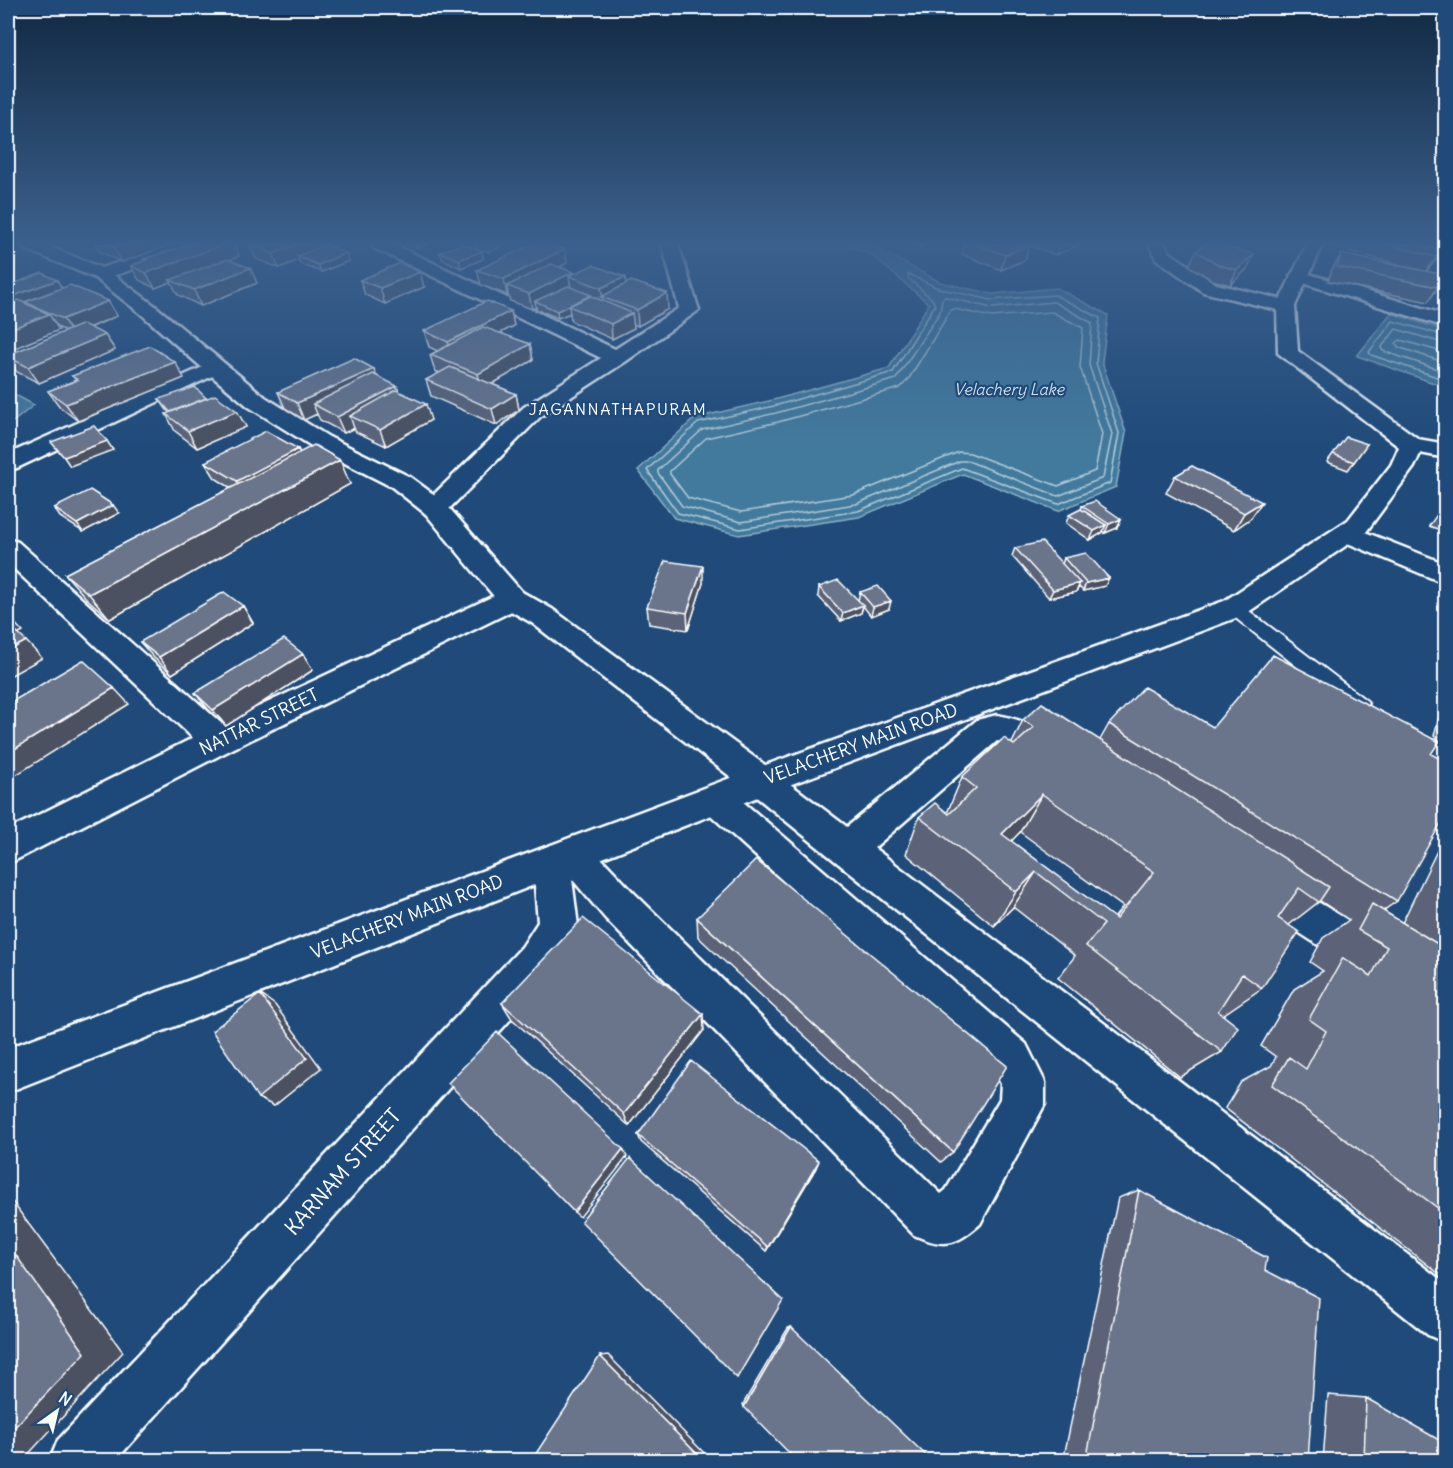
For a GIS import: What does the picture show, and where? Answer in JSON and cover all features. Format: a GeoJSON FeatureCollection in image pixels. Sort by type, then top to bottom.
{"type":"FeatureCollection","features":[{"type":"Feature","properties":{"kind":"street"},"geometry":{"type":"LineString","coordinates":[[151,313],[214,368],[275,414],[321,442],[400,482],[435,508],[512,599],[542,616],[761,782],[1446,1317]]}},
{"type":"Feature","properties":{"kind":"street"},"geometry":{"type":"LineString","coordinates":[[523,313],[618,358]]}},
{"type":"Feature","properties":{"kind":"street"},"geometry":{"type":"LineString","coordinates":[[435,508],[532,412],[685,313]]}},
{"type":"Feature","properties":{"kind":"street","name":"VELACHERY MAIN ROAD"},"geometry":{"type":"LineString","coordinates":[[8,1070],[761,782],[1234,608],[1358,526],[1402,467],[1436,447],[1288,353],[1286,313]]}},
{"type":"Feature","properties":{"kind":"street"},"geometry":{"type":"LineString","coordinates":[[1418,313],[1446,321]]}},
{"type":"Feature","properties":{"kind":"street"},"geometry":{"type":"LineString","coordinates":[[8,463],[214,368]]}},
{"type":"Feature","properties":{"kind":"street"},"geometry":{"type":"LineString","coordinates":[[1347,534],[1446,575]]}},
{"type":"Feature","properties":{"kind":"street"},"geometry":{"type":"LineString","coordinates":[[8,548],[218,741]]}},
{"type":"Feature","properties":{"kind":"street","name":"NATTAR STREET"},"geometry":{"type":"LineString","coordinates":[[8,848],[218,741],[512,599]]}},
{"type":"Feature","properties":{"kind":"street"},"geometry":{"type":"LineString","coordinates":[[847,849],[988,729],[996,727],[1011,730],[1082,775]]}},
{"type":"Feature","properties":{"kind":"street"},"geometry":{"type":"LineString","coordinates":[[562,857],[628,914],[931,1218],[948,1220],[963,1207],[1022,1104],[1023,1082],[1011,1059],[716,799]]}},
{"type":"Feature","properties":{"kind":"street","name":"KARNAM STREET"},"geometry":{"type":"LineString","coordinates":[[78,1461],[536,961],[558,926],[562,857]]}},
{"type":"Feature","properties":{"kind":"street"},"geometry":{"type":"LineString","coordinates":[[1233,870],[1446,1003]]}},
{"type":"Feature","properties":{"kind":"street"},"geometry":{"type":"LineString","coordinates":[[1382,923],[1387,934],[1446,972]]}},
{"type":"Feature","properties":{"kind":"lane"},"geometry":{"type":"LineString","coordinates":[[1234,608],[1371,714]]}},
{"type":"Feature","properties":{"kind":"water","name":"Velachery Lake"},"geometry":{"type":"Polygon","coordinates":[[[924,313],[1103,313],[1108,315],[1102,362],[1126,433],[1116,487],[1058,511],[963,474],[859,517],[739,535],[674,518],[638,470],[695,418],[773,400],[889,368],[924,313]]]}},
{"type":"Feature","properties":{"kind":"water"},"geometry":{"type":"Polygon","coordinates":[[[1391,313],[1445,331],[1445,387],[1357,356],[1391,313]]]}},
{"type":"Feature","properties":{"kind":"water"},"geometry":{"type":"Polygon","coordinates":[[[8,391],[34,405],[8,426],[8,391]]]}},
{"type":"Feature","properties":{"kind":"building"},"geometry":{"type":"Polygon","coordinates":[[[8,313],[49,314],[8,330],[8,313]]]}},
{"type":"Feature","properties":{"kind":"building"},"geometry":{"type":"Polygon","coordinates":[[[48,313],[79,313],[63,319],[48,313]]]}},
{"type":"Feature","properties":{"kind":"building"},"geometry":{"type":"Polygon","coordinates":[[[463,313],[508,313],[448,342],[424,331],[463,313]]]}},
{"type":"Feature","properties":{"kind":"building"},"geometry":{"type":"Polygon","coordinates":[[[584,313],[632,313],[611,324],[584,313]]]}},
{"type":"Feature","properties":{"kind":"building"},"geometry":{"type":"Polygon","coordinates":[[[83,324],[105,335],[28,367],[8,357],[8,355],[83,324]]]}},
{"type":"Feature","properties":{"kind":"building"},"geometry":{"type":"Polygon","coordinates":[[[483,327],[530,344],[478,374],[430,355],[483,327]]]}},
{"type":"Feature","properties":{"kind":"building"},"geometry":{"type":"Polygon","coordinates":[[[150,346],[175,362],[66,404],[48,391],[78,380],[72,376],[150,346]]]}},
{"type":"Feature","properties":{"kind":"building"},"geometry":{"type":"Polygon","coordinates":[[[354,358],[374,369],[297,403],[278,392],[354,358]]]}},
{"type":"Feature","properties":{"kind":"building"},"geometry":{"type":"Polygon","coordinates":[[[450,367],[516,394],[492,409],[426,380],[450,367]]]}},
{"type":"Feature","properties":{"kind":"building"},"geometry":{"type":"Polygon","coordinates":[[[373,374],[397,386],[337,417],[313,404],[373,374]]]}},
{"type":"Feature","properties":{"kind":"building"},"geometry":{"type":"Polygon","coordinates":[[[195,387],[206,398],[170,412],[159,399],[195,387]]]}},
{"type":"Feature","properties":{"kind":"building"},"geometry":{"type":"Polygon","coordinates":[[[396,390],[426,404],[380,430],[350,416],[396,390]]]}},
{"type":"Feature","properties":{"kind":"building"},"geometry":{"type":"Polygon","coordinates":[[[215,395],[237,411],[188,431],[166,414],[215,395]]]}},
{"type":"Feature","properties":{"kind":"building"},"geometry":{"type":"Polygon","coordinates":[[[94,426],[107,441],[64,457],[51,442],[94,426]]]}},
{"type":"Feature","properties":{"kind":"building"},"geometry":{"type":"Polygon","coordinates":[[[266,431],[298,449],[237,481],[205,462],[266,431]]]}},
{"type":"Feature","properties":{"kind":"building"},"geometry":{"type":"Polygon","coordinates":[[[1346,437],[1367,444],[1354,462],[1333,454],[1346,437]]]}},
{"type":"Feature","properties":{"kind":"building"},"geometry":{"type":"Polygon","coordinates":[[[314,445],[340,460],[89,594],[65,574],[314,445]]]}},
{"type":"Feature","properties":{"kind":"building"},"geometry":{"type":"Polygon","coordinates":[[[1192,466],[1262,502],[1244,513],[1175,476],[1192,466]]]}},
{"type":"Feature","properties":{"kind":"building"},"geometry":{"type":"Polygon","coordinates":[[[90,490],[113,505],[77,524],[54,508],[90,490]]]}},
{"type":"Feature","properties":{"kind":"building"},"geometry":{"type":"Polygon","coordinates":[[[1095,501],[1121,519],[1109,524],[1082,506],[1095,501]]]}},
{"type":"Feature","properties":{"kind":"building"},"geometry":{"type":"Polygon","coordinates":[[[1081,509],[1106,525],[1094,531],[1069,515],[1081,509]]]}},
{"type":"Feature","properties":{"kind":"building"},"geometry":{"type":"Polygon","coordinates":[[[1042,542],[1080,583],[1053,590],[1015,548],[1042,542]]]}},
{"type":"Feature","properties":{"kind":"building"},"geometry":{"type":"Polygon","coordinates":[[[1086,553],[1109,578],[1086,583],[1064,558],[1086,553]]]}},
{"type":"Feature","properties":{"kind":"building"},"geometry":{"type":"Polygon","coordinates":[[[665,561],[703,566],[687,613],[647,607],[665,561]]]}},
{"type":"Feature","properties":{"kind":"building"},"geometry":{"type":"Polygon","coordinates":[[[838,580],[863,605],[843,613],[819,587],[838,580]]]}},
{"type":"Feature","properties":{"kind":"building"},"geometry":{"type":"Polygon","coordinates":[[[878,586],[891,601],[873,607],[860,592],[878,586]]]}},
{"type":"Feature","properties":{"kind":"building"},"geometry":{"type":"Polygon","coordinates":[[[224,592],[243,606],[159,657],[140,642],[224,592]]]}},
{"type":"Feature","properties":{"kind":"building"},"geometry":{"type":"Polygon","coordinates":[[[8,625],[26,641],[8,651],[8,625]]]}},
{"type":"Feature","properties":{"kind":"building"},"geometry":{"type":"Polygon","coordinates":[[[284,639],[303,654],[213,710],[195,693],[284,639]]]}},
{"type":"Feature","properties":{"kind":"building"},"geometry":{"type":"Polygon","coordinates":[[[1273,655],[1439,742],[1431,754],[1446,762],[1446,814],[1397,901],[1109,724],[1144,687],[1213,727],[1273,655]]]}},
{"type":"Feature","properties":{"kind":"building"},"geometry":{"type":"Polygon","coordinates":[[[83,660],[114,688],[8,753],[8,704],[83,660]]]}},
{"type":"Feature","properties":{"kind":"building"},"geometry":{"type":"Polygon","coordinates":[[[1042,703],[1329,887],[1319,902],[1299,888],[1278,918],[1299,932],[1262,988],[1242,974],[1218,1011],[1238,1027],[1222,1052],[1086,946],[1104,924],[1036,872],[1016,892],[919,817],[935,803],[949,814],[976,788],[962,777],[1004,738],[1014,745],[1034,727],[1023,720],[1042,703]],[[1042,794],[1002,834],[1116,919],[1154,872],[1042,794]]]}},
{"type":"Feature","properties":{"kind":"building"},"geometry":{"type":"Polygon","coordinates":[[[756,860],[1007,1066],[953,1152],[697,918],[756,860]]]}},
{"type":"Feature","properties":{"kind":"building"},"geometry":{"type":"Polygon","coordinates":[[[1446,889],[1446,906],[1440,902],[1446,889]]]}},
{"type":"Feature","properties":{"kind":"building"},"geometry":{"type":"Polygon","coordinates":[[[1372,904],[1446,949],[1446,1106],[1440,1120],[1446,1124],[1446,1214],[1272,1085],[1289,1057],[1306,1069],[1326,1031],[1309,1019],[1343,958],[1371,976],[1387,947],[1358,930],[1372,904]]]}},
{"type":"Feature","properties":{"kind":"building"},"geometry":{"type":"Polygon","coordinates":[[[583,918],[703,1014],[624,1114],[502,1003],[583,918]]]}},
{"type":"Feature","properties":{"kind":"building"},"geometry":{"type":"Polygon","coordinates":[[[260,994],[307,1058],[258,1098],[212,1031],[260,994]]]}},
{"type":"Feature","properties":{"kind":"building"},"geometry":{"type":"Polygon","coordinates":[[[497,1032],[623,1149],[574,1212],[448,1083],[497,1032]]]}},
{"type":"Feature","properties":{"kind":"building"},"geometry":{"type":"Polygon","coordinates":[[[691,1061],[819,1161],[768,1247],[638,1135],[691,1061]]]}},
{"type":"Feature","properties":{"kind":"building"},"geometry":{"type":"Polygon","coordinates":[[[630,1158],[783,1300],[737,1378],[581,1221],[630,1158]]]}},
{"type":"Feature","properties":{"kind":"building"},"geometry":{"type":"Polygon","coordinates":[[[1139,1190],[1267,1258],[1265,1270],[1319,1298],[1308,1461],[1086,1461],[1139,1190]]]}},
{"type":"Feature","properties":{"kind":"building"},"geometry":{"type":"Polygon","coordinates":[[[8,1244],[85,1353],[8,1434],[8,1244]]]}},
{"type":"Feature","properties":{"kind":"building"},"geometry":{"type":"Polygon","coordinates":[[[791,1327],[932,1461],[797,1461],[744,1407],[791,1327]]]}},
{"type":"Feature","properties":{"kind":"building"},"geometry":{"type":"Polygon","coordinates":[[[600,1356],[704,1461],[531,1461],[600,1356]]]}},
{"type":"Feature","properties":{"kind":"building"},"geometry":{"type":"Polygon","coordinates":[[[1366,1398],[1446,1444],[1446,1461],[1364,1461],[1366,1398]]]}},
{"type":"Feature","properties":{"kind":"district","name":"JAGANNATHAPURAM"},"geometry":{"type":"Point","coordinates":[618,409]}}]}
